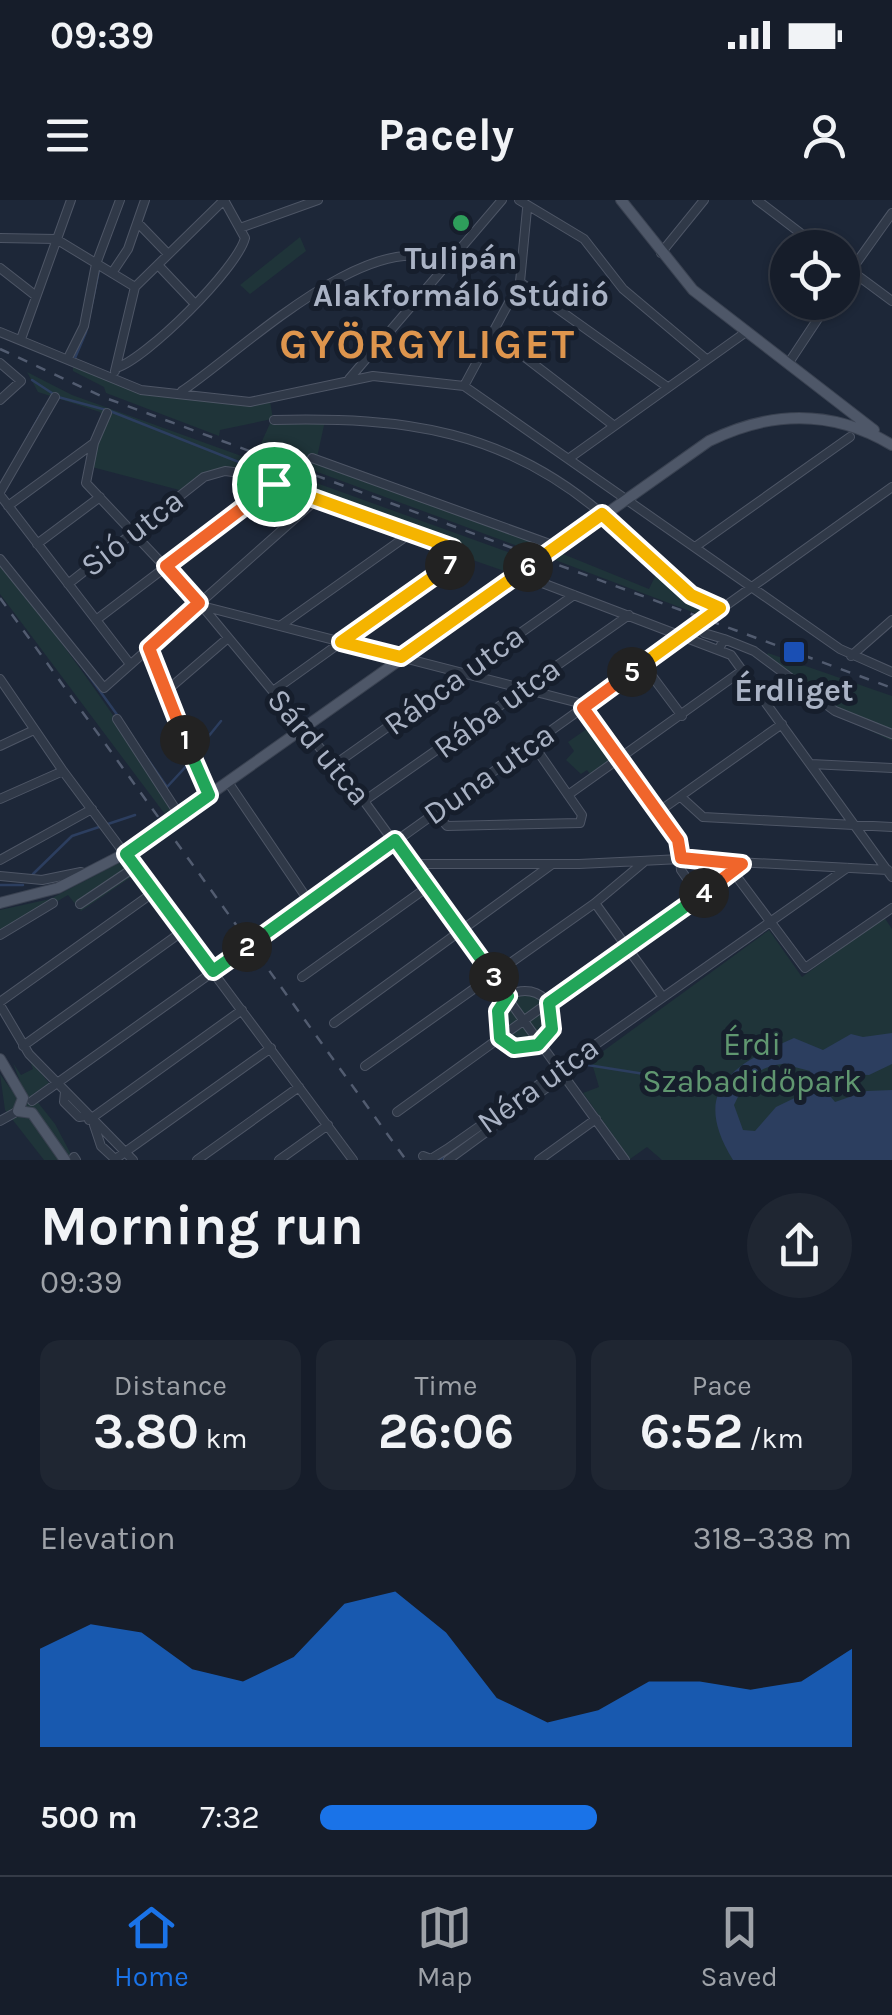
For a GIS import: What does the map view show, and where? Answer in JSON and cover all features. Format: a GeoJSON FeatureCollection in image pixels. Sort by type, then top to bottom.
{"type":"FeatureCollection","features":[{"type":"Feature","properties":{"kind":"main road"},"geometry":{"type":"LineString","coordinates":[[621,200],[693,290],[837,401],[844,417]]}},
{"type":"Feature","properties":{"kind":"main road"},"geometry":{"type":"LineString","coordinates":[[1,903],[58,888],[126,854],[693,450],[742,426],[786,417],[844,417],[891,444]]}},
{"type":"Feature","properties":{"kind":"main road"},"geometry":{"type":"LineString","coordinates":[[0,1059],[72,1159]]}},
{"type":"Feature","properties":{"kind":"main road"},"geometry":{"type":"LineString","coordinates":[[18,1111],[29,1104]]}},
{"type":"Feature","properties":{"kind":"street"},"geometry":{"type":"LineString","coordinates":[[20,339],[71,200]]}},
{"type":"Feature","properties":{"kind":"street"},"geometry":{"type":"LineString","coordinates":[[68,358],[84,326],[96,264],[120,200]]}},
{"type":"Feature","properties":{"kind":"street"},"geometry":{"type":"LineString","coordinates":[[112,273],[138,223],[145,200]]}},
{"type":"Feature","properties":{"kind":"street"},"geometry":{"type":"LineString","coordinates":[[113,380],[134,287],[224,200],[240,228],[243,245]]}},
{"type":"Feature","properties":{"kind":"street"},"geometry":{"type":"LineString","coordinates":[[240,228],[318,200]]}},
{"type":"Feature","properties":{"kind":"street"},"geometry":{"type":"LineString","coordinates":[[349,379],[502,200]]}},
{"type":"Feature","properties":{"kind":"street"},"geometry":{"type":"LineString","coordinates":[[518,200],[527,209],[584,240],[623,289],[705,358]]}},
{"type":"Feature","properties":{"kind":"street"},"geometry":{"type":"LineString","coordinates":[[661,253],[704,200]]}},
{"type":"Feature","properties":{"kind":"street"},"geometry":{"type":"LineString","coordinates":[[757,200],[796,230]]}},
{"type":"Feature","properties":{"kind":"street"},"geometry":{"type":"LineString","coordinates":[[464,386],[520,282],[527,209]]}},
{"type":"Feature","properties":{"kind":"street"},"geometry":{"type":"LineString","coordinates":[[860,257],[892,213]]}},
{"type":"Feature","properties":{"kind":"street"},"geometry":{"type":"LineString","coordinates":[[138,223],[168,254]]}},
{"type":"Feature","properties":{"kind":"street"},"geometry":{"type":"LineString","coordinates":[[116,368],[195,304],[226,273],[256,225]]}},
{"type":"Feature","properties":{"kind":"street"},"geometry":{"type":"LineString","coordinates":[[0,238],[56,239],[134,287]]}},
{"type":"Feature","properties":{"kind":"street"},"geometry":{"type":"LineString","coordinates":[[182,392],[307,296],[374,261],[436,260],[446,266]]}},
{"type":"Feature","properties":{"kind":"street"},"geometry":{"type":"LineString","coordinates":[[158,266],[195,304]]}},
{"type":"Feature","properties":{"kind":"street"},"geometry":{"type":"LineString","coordinates":[[0,268],[36,296]]}},
{"type":"Feature","properties":{"kind":"street"},"geometry":{"type":"LineString","coordinates":[[860,277],[892,301]]}},
{"type":"Feature","properties":{"kind":"street"},"geometry":{"type":"LineString","coordinates":[[520,282],[666,386]]}},
{"type":"Feature","properties":{"kind":"street"},"geometry":{"type":"LineString","coordinates":[[788,364],[818,320]]}},
{"type":"Feature","properties":{"kind":"street"},"geometry":{"type":"LineString","coordinates":[[0,332],[141,390],[259,402],[374,376],[464,386],[851,656],[892,672]]}},
{"type":"Feature","properties":{"kind":"street"},"geometry":{"type":"LineString","coordinates":[[492,332],[613,425]]}},
{"type":"Feature","properties":{"kind":"street"},"geometry":{"type":"LineString","coordinates":[[570,457],[746,332]]}},
{"type":"Feature","properties":{"kind":"street"},"geometry":{"type":"LineString","coordinates":[[364,362],[374,376]]}},
{"type":"Feature","properties":{"kind":"street"},"geometry":{"type":"LineString","coordinates":[[0,363],[21,379],[0,400]]}},
{"type":"Feature","properties":{"kind":"street"},"geometry":{"type":"LineString","coordinates":[[196,381],[202,394]]}},
{"type":"Feature","properties":{"kind":"street"},"geometry":{"type":"LineString","coordinates":[[55,396],[0,494],[130,664]]}},
{"type":"Feature","properties":{"kind":"street"},"geometry":{"type":"LineString","coordinates":[[37,544],[100,497],[86,481],[94,443],[107,414]]}},
{"type":"Feature","properties":{"kind":"street"},"geometry":{"type":"LineString","coordinates":[[274,420],[398,424],[456,433],[530,464],[602,514],[691,595],[720,608]]}},
{"type":"Feature","properties":{"kind":"street"},"geometry":{"type":"LineString","coordinates":[[695,547],[850,437]]}},
{"type":"Feature","properties":{"kind":"street"},"geometry":{"type":"LineString","coordinates":[[8,506],[94,443]]}},
{"type":"Feature","properties":{"kind":"street"},"geometry":{"type":"LineString","coordinates":[[312,458],[531,536],[553,549]]}},
{"type":"Feature","properties":{"kind":"street","name":"Sió utca"},"geometry":{"type":"LineString","coordinates":[[68,584],[197,482],[230,471],[274,484]]}},
{"type":"Feature","properties":{"kind":"street"},"geometry":{"type":"LineString","coordinates":[[96,620],[274,484],[453,548],[458,554],[456,560],[273,692]]}},
{"type":"Feature","properties":{"kind":"street","name":"Duna utca"},"geometry":{"type":"LineString","coordinates":[[29,1104],[892,487]]}},
{"type":"Feature","properties":{"kind":"street","name":"Sárd utca"},"geometry":{"type":"LineString","coordinates":[[100,497],[200,605],[395,840],[625,1160]]}},
{"type":"Feature","properties":{"kind":"street"},"geometry":{"type":"LineString","coordinates":[[0,559],[104,688],[316,499]]}},
{"type":"Feature","properties":{"kind":"street"},"geometry":{"type":"LineString","coordinates":[[280,626],[411,533]]}},
{"type":"Feature","properties":{"kind":"street"},"geometry":{"type":"LineString","coordinates":[[537,581],[719,648],[744,670],[890,872]]}},
{"type":"Feature","properties":{"kind":"street","name":"Rábca utca"},"geometry":{"type":"LineString","coordinates":[[334,766],[574,594]]}},
{"type":"Feature","properties":{"kind":"street"},"geometry":{"type":"LineString","coordinates":[[200,605],[576,702],[678,840],[681,870],[699,896]]}},
{"type":"Feature","properties":{"kind":"street","name":"Rába utca"},"geometry":{"type":"LineString","coordinates":[[364,801],[629,615]]}},
{"type":"Feature","properties":{"kind":"street"},"geometry":{"type":"LineString","coordinates":[[851,656],[892,620]]}},
{"type":"Feature","properties":{"kind":"street"},"geometry":{"type":"LineString","coordinates":[[704,633],[754,651],[835,711],[892,734]]}},
{"type":"Feature","properties":{"kind":"street"},"geometry":{"type":"LineString","coordinates":[[164,692],[228,638]]}},
{"type":"Feature","properties":{"kind":"street"},"geometry":{"type":"LineString","coordinates":[[719,648],[724,640]]}},
{"type":"Feature","properties":{"kind":"street"},"geometry":{"type":"LineString","coordinates":[[149,648],[209,795]]}},
{"type":"Feature","properties":{"kind":"street"},"geometry":{"type":"LineString","coordinates":[[644,664],[682,716]]}},
{"type":"Feature","properties":{"kind":"street"},"geometry":{"type":"LineString","coordinates":[[568,795],[744,670]]}},
{"type":"Feature","properties":{"kind":"street"},"geometry":{"type":"LineString","coordinates":[[0,679],[4,692],[353,1160]]}},
{"type":"Feature","properties":{"kind":"street"},"geometry":{"type":"LineString","coordinates":[[116,719],[180,816]]}},
{"type":"Feature","properties":{"kind":"street"},"geometry":{"type":"LineString","coordinates":[[658,812],[782,724]]}},
{"type":"Feature","properties":{"kind":"street"},"geometry":{"type":"LineString","coordinates":[[0,746],[34,730]]}},
{"type":"Feature","properties":{"kind":"street"},"geometry":{"type":"LineString","coordinates":[[435,812],[447,826],[583,822],[532,742]]}},
{"type":"Feature","properties":{"kind":"street"},"geometry":{"type":"LineString","coordinates":[[811,764],[892,768]]}},
{"type":"Feature","properties":{"kind":"street"},"geometry":{"type":"LineString","coordinates":[[0,799],[63,771]]}},
{"type":"Feature","properties":{"kind":"street"},"geometry":{"type":"LineString","coordinates":[[228,782],[310,903]]}},
{"type":"Feature","properties":{"kind":"street"},"geometry":{"type":"LineString","coordinates":[[681,797],[703,817],[892,827]]}},
{"type":"Feature","properties":{"kind":"street"},"geometry":{"type":"LineString","coordinates":[[0,860],[92,809]]}},
{"type":"Feature","properties":{"kind":"street"},"geometry":{"type":"LineString","coordinates":[[413,864],[644,862],[681,858],[890,872]]}},
{"type":"Feature","properties":{"kind":"street"},"geometry":{"type":"LineString","coordinates":[[365,1066],[595,903],[644,862]]}},
{"type":"Feature","properties":{"kind":"street"},"geometry":{"type":"LineString","coordinates":[[728,863],[800,965],[807,968],[892,908]]}},
{"type":"Feature","properties":{"kind":"street"},"geometry":{"type":"LineString","coordinates":[[334,1023],[551,864]]}},
{"type":"Feature","properties":{"kind":"street"},"geometry":{"type":"LineString","coordinates":[[397,1112],[742,864]]}},
{"type":"Feature","properties":{"kind":"street"},"geometry":{"type":"LineString","coordinates":[[80,904],[135,868]]}},
{"type":"Feature","properties":{"kind":"street","name":"Néra utca"},"geometry":{"type":"LineString","coordinates":[[448,1160],[662,996],[672,994],[848,868]]}},
{"type":"Feature","properties":{"kind":"street"},"geometry":{"type":"LineString","coordinates":[[0,876],[42,880],[80,872]]}},
{"type":"Feature","properties":{"kind":"street"},"geometry":{"type":"LineString","coordinates":[[302,977],[429,886]]}},
{"type":"Feature","properties":{"kind":"street"},"geometry":{"type":"LineString","coordinates":[[132,1160],[118,1158],[90,1120],[23,1046],[0,1004],[154,892]]}},
{"type":"Feature","properties":{"kind":"street"},"geometry":{"type":"LineString","coordinates":[[0,935],[53,903]]}},
{"type":"Feature","properties":{"kind":"street"},"geometry":{"type":"LineString","coordinates":[[595,903],[662,996]]}},
{"type":"Feature","properties":{"kind":"street"},"geometry":{"type":"LineString","coordinates":[[23,1046],[183,931]]}},
{"type":"Feature","properties":{"kind":"street"},"geometry":{"type":"LineString","coordinates":[[500,1038],[498,1011],[508,996],[530,992],[549,1003]]}},
{"type":"Feature","properties":{"kind":"street"},"geometry":{"type":"LineString","coordinates":[[500,1038],[514,1048],[542,1044],[552,1029],[549,1003]]}},
{"type":"Feature","properties":{"kind":"street"},"geometry":{"type":"LineString","coordinates":[[90,1120],[242,1010]]}},
{"type":"Feature","properties":{"kind":"street"},"geometry":{"type":"LineString","coordinates":[[118,1158],[271,1048]]}},
{"type":"Feature","properties":{"kind":"street","name":"Néra utca"},"geometry":{"type":"LineString","coordinates":[[423,1156],[430,1159],[441,1153],[562,1072]]}},
{"type":"Feature","properties":{"kind":"street"},"geometry":{"type":"LineString","coordinates":[[197,1160],[299,1087]]}},
{"type":"Feature","properties":{"kind":"street"},"geometry":{"type":"LineString","coordinates":[[0,1121],[18,1111]]}},
{"type":"Feature","properties":{"kind":"street"},"geometry":{"type":"LineString","coordinates":[[539,1160],[596,1119]]}},
{"type":"Feature","properties":{"kind":"street"},"geometry":{"type":"LineString","coordinates":[[279,1160],[328,1125]]}},
{"type":"Feature","properties":{"kind":"green space"},"geometry":{"type":"Polygon","coordinates":[[[300,237],[306,251],[250,294],[240,285],[300,237]]]}},
{"type":"Feature","properties":{"kind":"green space"},"geometry":{"type":"Polygon","coordinates":[[[73,365],[124,387],[270,401],[273,419],[326,416],[316,462],[546,547],[539,554],[258,450],[272,419],[220,430],[219,436],[106,393],[104,387],[73,371],[73,365]]]}},
{"type":"Feature","properties":{"kind":"green space"},"geometry":{"type":"Polygon","coordinates":[[[27,372],[72,395],[522,557],[522,566],[510,573],[464,557],[467,552],[454,547],[455,542],[244,463],[183,491],[92,467],[104,420],[100,412],[38,392],[27,372]]]}},
{"type":"Feature","properties":{"kind":"green space"},"geometry":{"type":"Polygon","coordinates":[[[558,552],[649,589],[661,564],[711,612],[703,616],[550,558],[558,552]]]}},
{"type":"Feature","properties":{"kind":"green space"},"geometry":{"type":"Polygon","coordinates":[[[0,564],[70,654],[134,747],[175,811],[167,817],[0,594],[0,564]]]}},
{"type":"Feature","properties":{"kind":"green space"},"geometry":{"type":"Polygon","coordinates":[[[768,653],[892,696],[892,741],[793,685],[763,661],[768,653]]]}},
{"type":"Feature","properties":{"kind":"green space"},"geometry":{"type":"Polygon","coordinates":[[[591,726],[614,758],[590,774],[587,770],[581,774],[566,760],[574,751],[568,742],[591,726]]]}},
{"type":"Feature","properties":{"kind":"green space"},"geometry":{"type":"Polygon","coordinates":[[[125,860],[137,873],[81,911],[68,895],[0,935],[0,910],[50,899],[125,860]]]}},
{"type":"Feature","properties":{"kind":"green space","name":"Érdi Szabadidőpark"},"geometry":{"type":"Polygon","coordinates":[[[884,917],[892,929],[892,1160],[662,1160],[647,1147],[630,1159],[583,1093],[599,1087],[591,1060],[769,930],[802,977],[884,917]]]}},
{"type":"Feature","properties":{"kind":"green space"},"geometry":{"type":"Polygon","coordinates":[[[525,991],[545,1000],[554,1020],[545,1040],[525,1049],[505,1040],[496,1020],[505,1000],[525,991]]]}},
{"type":"Feature","properties":{"kind":"green space"},"geometry":{"type":"Polygon","coordinates":[[[29,1058],[49,1083],[32,1095],[55,1124],[74,1160],[44,1160],[5,1110],[0,1074],[12,1091],[21,1084],[13,1063],[21,1075],[33,1069],[29,1058]]]}},
{"type":"Feature","properties":{"kind":"water"},"geometry":{"type":"Polygon","coordinates":[[[892,1033],[892,1064],[869,1075],[842,1074],[827,1092],[835,1102],[867,1091],[892,1090],[892,1160],[733,1160],[716,1115],[717,1097],[724,1082],[737,1069],[794,1038],[823,1050],[851,1034],[863,1037],[892,1033]],[[783,1064],[752,1076],[734,1105],[743,1130],[755,1131],[776,1107],[809,1091],[813,1080],[810,1071],[783,1064]]]}},
{"type":"Feature","properties":{"kind":"waterway"},"geometry":{"type":"LineString","coordinates":[[75,358],[86,332],[99,270]]}},
{"type":"Feature","properties":{"kind":"waterway"},"geometry":{"type":"LineString","coordinates":[[32,380],[58,397],[110,411],[304,488]]}},
{"type":"Feature","properties":{"kind":"waterway"},"geometry":{"type":"LineString","coordinates":[[26,440],[44,408]]}},
{"type":"Feature","properties":{"kind":"waterway"},"geometry":{"type":"LineString","coordinates":[[84,669],[118,716]]}},
{"type":"Feature","properties":{"kind":"waterway"},"geometry":{"type":"LineString","coordinates":[[195,753],[221,721]]}},
{"type":"Feature","properties":{"kind":"waterway"},"geometry":{"type":"LineString","coordinates":[[142,751],[167,787],[192,760]]}},
{"type":"Feature","properties":{"kind":"waterway"},"geometry":{"type":"LineString","coordinates":[[108,824],[135,815]]}},
{"type":"Feature","properties":{"kind":"waterway"},"geometry":{"type":"LineString","coordinates":[[33,874],[72,836],[99,827]]}},
{"type":"Feature","properties":{"kind":"waterway"},"geometry":{"type":"LineString","coordinates":[[0,885],[23,885]]}},
{"type":"Feature","properties":{"kind":"waterway"},"geometry":{"type":"LineString","coordinates":[[575,1063],[676,1079],[718,1093]]}},
{"type":"Feature","properties":{"kind":"waterway"},"geometry":{"type":"LineString","coordinates":[[440,1160],[458,1146]]}},
{"type":"Feature","properties":{"kind":"railway"},"geometry":{"type":"LineString","coordinates":[[0,349],[103,397],[892,688]]}},
{"type":"Feature","properties":{"kind":"railway"},"geometry":{"type":"LineString","coordinates":[[0,598],[406,1160]]}},
{"type":"Feature","properties":{"kind":"place","name":"Tulipán Alakformáló Stúdió"},"geometry":{"type":"Point","coordinates":[461,223]}},
{"type":"Feature","properties":{"kind":"place","name":"Érdliget"},"geometry":{"type":"Point","coordinates":[794,652]}},
{"type":"Feature","properties":{"kind":"district","name":"GYÖRGYLIGET"},"geometry":{"type":"Point","coordinates":[428,344]}},
{"type":"Feature","properties":{"kind":"route"},"geometry":{"type":"LineString","coordinates":[[274,484],[458,551],[456,560],[341,642],[401,657],[602,514],[691,595],[720,608],[583,708],[678,840],[681,858],[742,864],[549,1003],[554,1016],[552,1029],[542,1044],[514,1048],[500,1038],[496,1025],[498,1011],[508,996],[395,840],[213,971],[126,854],[209,795],[149,648],[199,603],[166,566],[274,484]]}}]}
